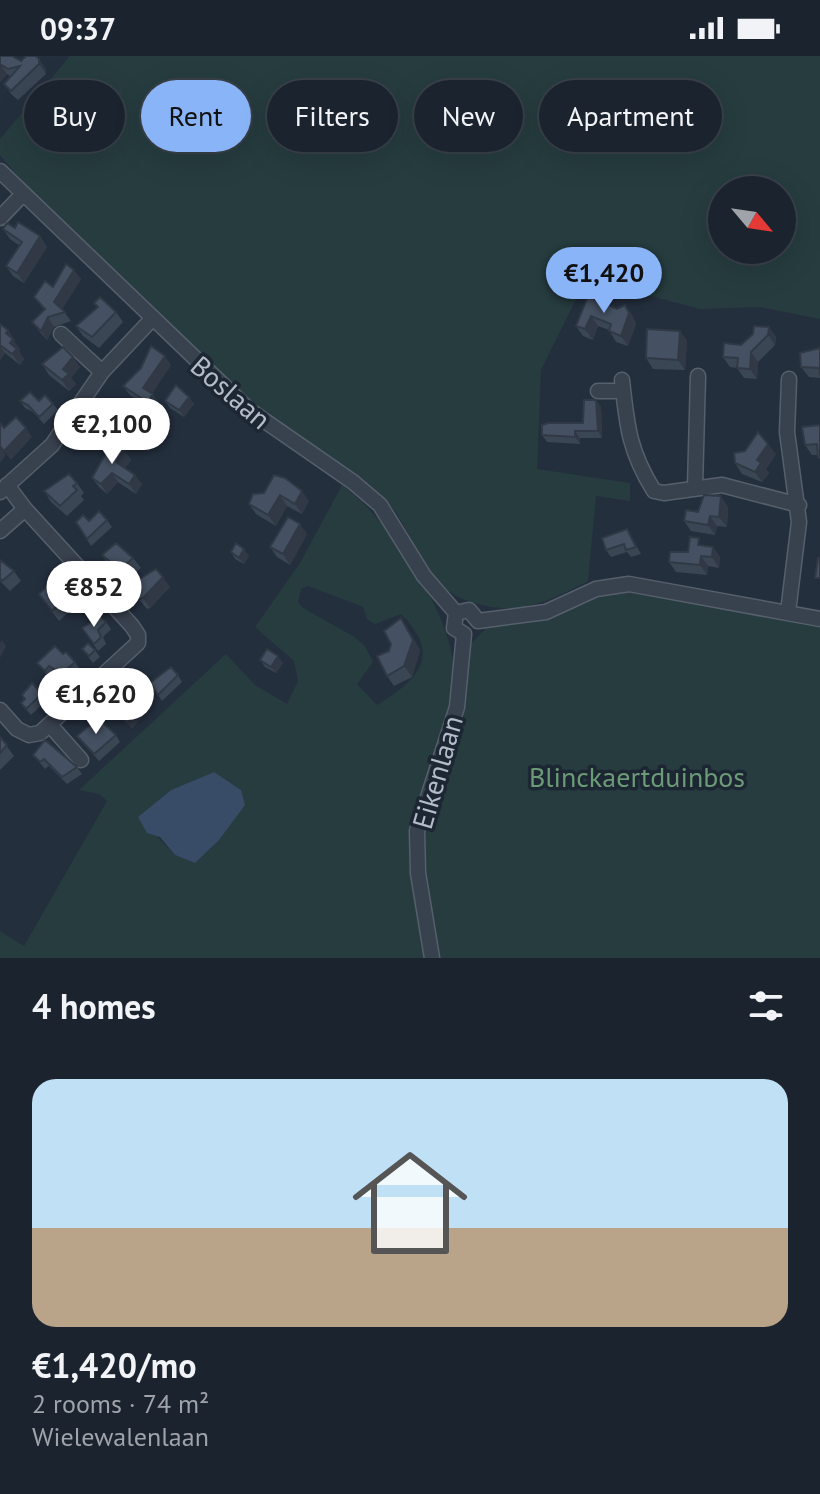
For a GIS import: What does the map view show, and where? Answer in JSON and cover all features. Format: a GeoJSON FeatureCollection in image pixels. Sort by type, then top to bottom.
{"type":"FeatureCollection","features":[{"type":"Feature","properties":{"kind":"street","name":"Boslaan"},"geometry":{"type":"LineString","coordinates":[[0,171],[249,410],[353,482],[380,505],[424,576],[456,613]]}},
{"type":"Feature","properties":{"kind":"street"},"geometry":{"type":"LineString","coordinates":[[0,218],[22,195]]}},
{"type":"Feature","properties":{"kind":"street"},"geometry":{"type":"LineString","coordinates":[[0,710],[17,729],[29,735],[50,725],[133,648],[138,635],[4,488],[60,436],[102,372],[152,319]]}},
{"type":"Feature","properties":{"kind":"street"},"geometry":{"type":"LineString","coordinates":[[61,334],[102,372]]}},
{"type":"Feature","properties":{"kind":"street"},"geometry":{"type":"LineString","coordinates":[[695,487],[698,376]]}},
{"type":"Feature","properties":{"kind":"street"},"geometry":{"type":"LineString","coordinates":[[788,612],[799,505],[787,432],[789,379]]}},
{"type":"Feature","properties":{"kind":"street"},"geometry":{"type":"LineString","coordinates":[[598,391],[623,386],[625,425],[642,472],[654,491],[722,485],[799,505]]}},
{"type":"Feature","properties":{"kind":"street"},"geometry":{"type":"LineString","coordinates":[[0,531],[25,509]]}},
{"type":"Feature","properties":{"kind":"street","name":"Boslaan"},"geometry":{"type":"LineString","coordinates":[[456,613],[469,610],[478,621],[546,612],[596,589],[629,584],[820,619]]}},
{"type":"Feature","properties":{"kind":"street","name":"Boslaan"},"geometry":{"type":"LineString","coordinates":[[456,613],[453,624],[464,634]]}},
{"type":"Feature","properties":{"kind":"street"},"geometry":{"type":"LineString","coordinates":[[464,634],[472,631],[478,621]]}},
{"type":"Feature","properties":{"kind":"street","name":"Eikenlaan"},"geometry":{"type":"LineString","coordinates":[[432,958],[418,873],[417,831],[457,707],[464,634]]}},
{"type":"Feature","properties":{"kind":"street"},"geometry":{"type":"LineString","coordinates":[[50,725],[81,760]]}},
{"type":"Feature","properties":{"kind":"green space"},"geometry":{"type":"Polygon","coordinates":[[[70,56],[820,56],[820,319],[760,307],[700,309],[586,279],[541,370],[537,469],[630,483],[630,501],[596,496],[588,581],[556,597],[527,606],[497,608],[481,605],[448,591],[427,567],[402,522],[382,496],[354,473],[278,423],[213,368],[30,190],[0,155],[0,139],[24,111],[24,152],[125,152],[125,80],[50,80],[70,56]]]}},
{"type":"Feature","properties":{"kind":"green space"},"geometry":{"type":"Polygon","coordinates":[[[342,485],[383,524],[403,551],[438,612],[449,642],[455,672],[453,698],[420,793],[410,842],[414,892],[428,958],[0,958],[0,931],[24,946],[107,801],[99,794],[79,790],[226,654],[255,685],[287,704],[298,681],[294,661],[255,627],[300,563],[342,485]],[[308,586],[301,589],[298,602],[303,608],[365,646],[373,662],[357,684],[377,705],[414,676],[423,655],[421,642],[401,614],[375,624],[367,619],[363,607],[308,586]],[[214,772],[171,790],[138,817],[175,855],[195,863],[219,840],[241,790],[214,772]]]}},
{"type":"Feature","properties":{"kind":"green space","name":"Blinckaertduinbos"},"geometry":{"type":"Polygon","coordinates":[[[626,590],[820,624],[820,958],[438,958],[423,871],[423,832],[469,646],[486,628],[546,618],[596,595],[626,590]]]}},
{"type":"Feature","properties":{"kind":"water"},"geometry":{"type":"Polygon","coordinates":[[[214,772],[241,790],[245,805],[219,840],[195,863],[175,855],[160,837],[147,833],[138,817],[171,790],[214,772]]]}},
{"type":"Feature","properties":{"kind":"building"},"geometry":{"type":"Polygon","coordinates":[[[0,56],[12,56],[21,61],[26,56],[36,56],[39,64],[11,91],[4,84],[20,66],[8,69],[0,64],[0,56]]]}},
{"type":"Feature","properties":{"kind":"building"},"geometry":{"type":"Polygon","coordinates":[[[18,222],[40,236],[17,273],[6,266],[22,242],[3,229],[7,223],[15,228],[18,222]]]}},
{"type":"Feature","properties":{"kind":"building"},"geometry":{"type":"Polygon","coordinates":[[[66,264],[74,270],[54,302],[65,312],[48,317],[41,331],[32,322],[45,309],[34,297],[45,281],[53,287],[66,264]]]}},
{"type":"Feature","properties":{"kind":"building"},"geometry":{"type":"Polygon","coordinates":[[[588,296],[617,309],[625,305],[629,313],[621,336],[609,331],[611,324],[591,316],[585,329],[576,326],[588,296]]]}},
{"type":"Feature","properties":{"kind":"building"},"geometry":{"type":"Polygon","coordinates":[[[100,297],[116,312],[92,337],[76,326],[98,307],[94,303],[100,297]]]}},
{"type":"Feature","properties":{"kind":"building"},"geometry":{"type":"Polygon","coordinates":[[[0,324],[8,330],[6,333],[13,339],[10,343],[17,349],[12,354],[0,345],[0,324]]]}},
{"type":"Feature","properties":{"kind":"building"},"geometry":{"type":"Polygon","coordinates":[[[754,326],[769,327],[768,335],[751,352],[750,369],[737,368],[738,358],[723,357],[724,343],[741,345],[753,334],[754,326]]]}},
{"type":"Feature","properties":{"kind":"building"},"geometry":{"type":"Polygon","coordinates":[[[647,329],[680,331],[678,360],[646,358],[647,329]]]}},
{"type":"Feature","properties":{"kind":"building"},"geometry":{"type":"Polygon","coordinates":[[[151,346],[165,356],[143,388],[153,394],[144,407],[148,410],[136,430],[129,426],[127,430],[104,415],[110,404],[131,413],[141,398],[123,386],[141,368],[151,346]]]}},
{"type":"Feature","properties":{"kind":"building"},"geometry":{"type":"Polygon","coordinates":[[[63,347],[73,357],[63,369],[69,374],[62,380],[42,364],[63,347]]]}},
{"type":"Feature","properties":{"kind":"building"},"geometry":{"type":"Polygon","coordinates":[[[820,348],[820,376],[819,368],[801,367],[800,353],[820,348]]]}},
{"type":"Feature","properties":{"kind":"building"},"geometry":{"type":"Polygon","coordinates":[[[176,385],[189,397],[179,410],[165,401],[176,385]]]}},
{"type":"Feature","properties":{"kind":"building"},"geometry":{"type":"Polygon","coordinates":[[[30,392],[39,401],[45,395],[53,404],[39,417],[20,401],[30,392]]]}},
{"type":"Feature","properties":{"kind":"building"},"geometry":{"type":"Polygon","coordinates":[[[584,400],[596,400],[598,431],[575,431],[575,437],[542,435],[542,425],[548,423],[583,423],[584,400]]]}},
{"type":"Feature","properties":{"kind":"building"},"geometry":{"type":"Polygon","coordinates":[[[16,417],[26,428],[4,451],[0,446],[0,423],[4,428],[16,417]]]}},
{"type":"Feature","properties":{"kind":"building"},"geometry":{"type":"Polygon","coordinates":[[[820,425],[818,457],[817,444],[805,445],[802,427],[820,425]]]}},
{"type":"Feature","properties":{"kind":"building"},"geometry":{"type":"Polygon","coordinates":[[[758,432],[768,444],[757,460],[761,463],[755,472],[735,463],[734,453],[745,451],[758,432]]]}},
{"type":"Feature","properties":{"kind":"building"},"geometry":{"type":"Polygon","coordinates":[[[112,442],[124,450],[116,462],[135,475],[129,484],[112,473],[101,484],[92,478],[112,442]]]}},
{"type":"Feature","properties":{"kind":"building"},"geometry":{"type":"Polygon","coordinates":[[[69,474],[77,483],[73,486],[77,490],[60,506],[44,491],[69,474]]]}},
{"type":"Feature","properties":{"kind":"building"},"geometry":{"type":"Polygon","coordinates":[[[274,475],[285,478],[302,491],[295,504],[280,495],[268,515],[249,504],[253,494],[264,493],[274,475]]]}},
{"type":"Feature","properties":{"kind":"building"},"geometry":{"type":"Polygon","coordinates":[[[704,495],[721,496],[719,517],[710,516],[708,525],[684,521],[686,510],[698,512],[704,495]]]}},
{"type":"Feature","properties":{"kind":"building"},"geometry":{"type":"Polygon","coordinates":[[[99,511],[107,520],[87,539],[76,522],[83,515],[89,521],[99,511]]]}},
{"type":"Feature","properties":{"kind":"building"},"geometry":{"type":"Polygon","coordinates":[[[288,517],[300,524],[283,554],[270,547],[288,517]]]}},
{"type":"Feature","properties":{"kind":"building"},"geometry":{"type":"Polygon","coordinates":[[[627,529],[636,547],[626,550],[624,544],[606,550],[602,538],[627,529]]]}},
{"type":"Feature","properties":{"kind":"building"},"geometry":{"type":"Polygon","coordinates":[[[690,537],[699,538],[698,545],[713,547],[712,557],[701,556],[700,565],[669,562],[670,552],[688,552],[690,537]]]}},
{"type":"Feature","properties":{"kind":"building"},"geometry":{"type":"Polygon","coordinates":[[[116,543],[133,558],[120,570],[102,555],[116,543]]]}},
{"type":"Feature","properties":{"kind":"building"},"geometry":{"type":"Polygon","coordinates":[[[236,543],[244,549],[239,558],[231,552],[236,543]]]}},
{"type":"Feature","properties":{"kind":"building"},"geometry":{"type":"Polygon","coordinates":[[[818,558],[820,578],[815,578],[818,558]]]}},
{"type":"Feature","properties":{"kind":"building"},"geometry":{"type":"Polygon","coordinates":[[[0,560],[14,571],[2,581],[0,578],[0,560]]]}},
{"type":"Feature","properties":{"kind":"building"},"geometry":{"type":"Polygon","coordinates":[[[156,569],[163,577],[139,599],[128,586],[156,569]]]}},
{"type":"Feature","properties":{"kind":"building"},"geometry":{"type":"Polygon","coordinates":[[[60,573],[73,583],[63,595],[66,598],[52,611],[39,594],[60,573]]]}},
{"type":"Feature","properties":{"kind":"building"},"geometry":{"type":"Polygon","coordinates":[[[100,616],[106,622],[98,630],[101,637],[94,644],[82,628],[100,616]]]}},
{"type":"Feature","properties":{"kind":"building"},"geometry":{"type":"Polygon","coordinates":[[[401,618],[413,640],[404,666],[387,676],[377,656],[389,651],[391,644],[384,631],[401,618]]]}},
{"type":"Feature","properties":{"kind":"building"},"geometry":{"type":"Polygon","coordinates":[[[88,643],[95,650],[89,656],[82,649],[88,643]]]}},
{"type":"Feature","properties":{"kind":"building"},"geometry":{"type":"Polygon","coordinates":[[[55,646],[75,662],[62,674],[49,666],[45,671],[37,663],[55,646]]]}},
{"type":"Feature","properties":{"kind":"building"},"geometry":{"type":"Polygon","coordinates":[[[267,649],[278,656],[271,667],[260,660],[267,649]]]}},
{"type":"Feature","properties":{"kind":"building"},"geometry":{"type":"Polygon","coordinates":[[[171,667],[178,675],[158,695],[150,683],[171,667]]]}},
{"type":"Feature","properties":{"kind":"building"},"geometry":{"type":"Polygon","coordinates":[[[32,683],[42,694],[26,709],[21,703],[25,699],[22,695],[32,683]]]}},
{"type":"Feature","properties":{"kind":"building"},"geometry":{"type":"Polygon","coordinates":[[[133,690],[145,702],[127,723],[116,710],[133,690]]]}},
{"type":"Feature","properties":{"kind":"building"},"geometry":{"type":"Polygon","coordinates":[[[98,718],[116,735],[94,754],[77,736],[98,718]]]}},
{"type":"Feature","properties":{"kind":"building"},"geometry":{"type":"Polygon","coordinates":[[[0,737],[7,745],[0,753],[0,737]]]}},
{"type":"Feature","properties":{"kind":"building"},"geometry":{"type":"Polygon","coordinates":[[[45,740],[77,767],[62,777],[44,759],[40,762],[33,755],[45,740]]]}}]}
